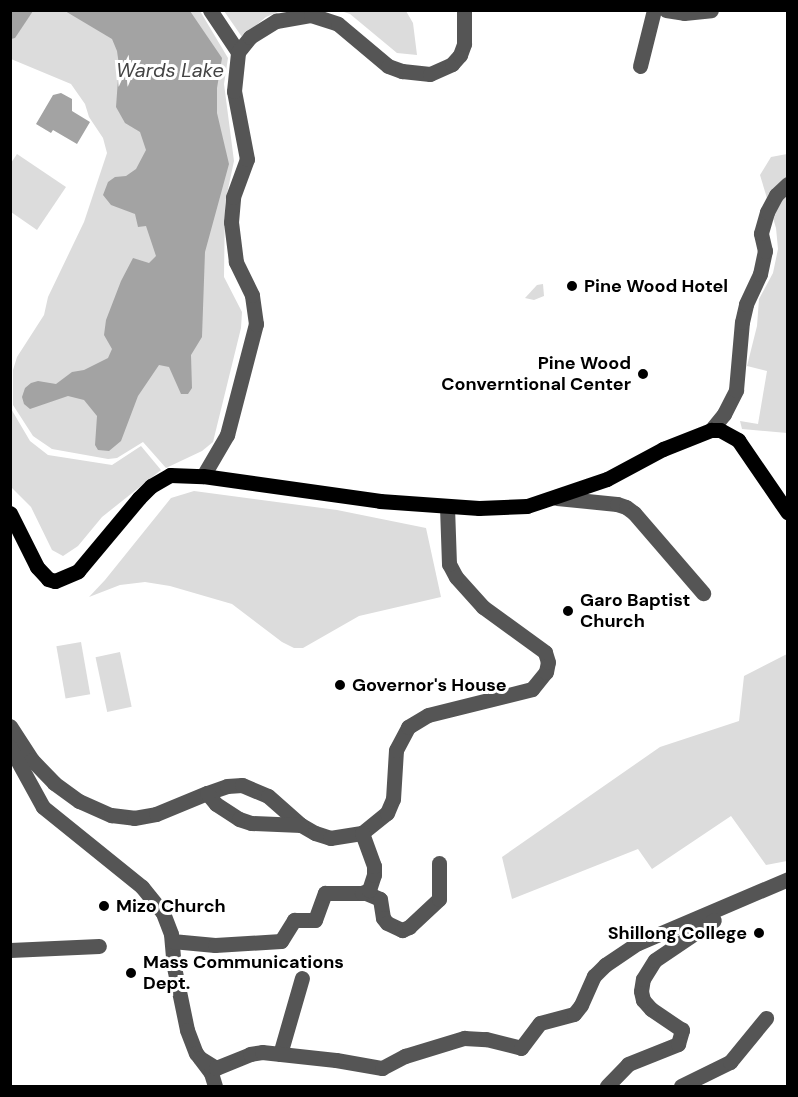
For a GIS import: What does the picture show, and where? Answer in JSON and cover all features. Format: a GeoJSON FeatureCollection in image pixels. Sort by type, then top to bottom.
{"type":"FeatureCollection","features":[{"type":"Feature","properties":{"kind":"main road"},"geometry":{"type":"LineString","coordinates":[[10,513],[37,567],[48,579],[60,580],[78,572],[139,498],[161,479],[170,475],[203,476],[324,495],[447,506],[527,506],[607,480],[663,449],[711,430],[720,430],[738,440],[788,513]]}},
{"type":"Feature","properties":{"kind":"street"},"geometry":{"type":"LineString","coordinates":[[210,10],[238,52]]}},
{"type":"Feature","properties":{"kind":"street"},"geometry":{"type":"LineString","coordinates":[[203,476],[227,435],[256,324],[252,295],[236,262],[231,222],[233,197],[247,159],[234,91],[238,52],[250,37],[276,21],[310,15],[338,24],[388,66],[415,74],[430,74],[452,64],[460,55],[464,44],[464,10]]}},
{"type":"Feature","properties":{"kind":"street"},"geometry":{"type":"LineString","coordinates":[[640,66],[654,10]]}},
{"type":"Feature","properties":{"kind":"street"},"geometry":{"type":"LineString","coordinates":[[666,10],[684,13],[711,10]]}},
{"type":"Feature","properties":{"kind":"street"},"geometry":{"type":"LineString","coordinates":[[711,430],[724,414],[736,390],[742,322],[746,304],[760,274],[765,251],[761,233],[767,212],[776,195],[788,184]]}},
{"type":"Feature","properties":{"kind":"street"},"geometry":{"type":"LineString","coordinates":[[557,498],[617,504],[626,507],[634,513],[703,592]]}},
{"type":"Feature","properties":{"kind":"street"},"geometry":{"type":"LineString","coordinates":[[10,726],[32,760],[54,783],[79,801],[111,815],[134,818],[156,814],[227,786],[242,785],[257,789],[302,825],[330,838],[362,833],[387,813],[393,799],[396,750],[408,727],[428,715],[532,689],[546,672],[548,662],[544,652],[483,607],[468,594],[456,577],[449,564],[447,506]]}},
{"type":"Feature","properties":{"kind":"street"},"geometry":{"type":"LineString","coordinates":[[10,747],[43,807],[147,892],[163,913],[172,941],[174,967],[187,1030],[200,1058],[211,1073],[215,1086]]}},
{"type":"Feature","properties":{"kind":"street"},"geometry":{"type":"LineString","coordinates":[[207,793],[216,804],[238,819],[251,823],[302,825]]}},
{"type":"Feature","properties":{"kind":"street"},"geometry":{"type":"LineString","coordinates":[[362,833],[374,866],[372,884],[366,893]]}},
{"type":"Feature","properties":{"kind":"street"},"geometry":{"type":"LineString","coordinates":[[172,941],[215,945],[281,941],[286,937],[294,920],[315,920],[325,893],[366,893],[380,899],[383,918],[387,923],[402,930],[409,927],[439,899],[439,863]]}},
{"type":"Feature","properties":{"kind":"street"},"geometry":{"type":"LineString","coordinates":[[200,1058],[216,1068],[255,1053],[336,1060],[382,1068],[405,1056],[464,1038],[486,1039],[521,1048],[540,1023],[574,1014],[581,1005],[594,976],[618,955],[649,938],[788,879]]}},
{"type":"Feature","properties":{"kind":"street"},"geometry":{"type":"LineString","coordinates":[[607,1086],[628,1064],[678,1044],[682,1037],[682,1030],[677,1025],[651,1009],[643,1000],[641,991],[647,969],[677,943],[732,908],[745,897]]}},
{"type":"Feature","properties":{"kind":"street"},"geometry":{"type":"LineString","coordinates":[[10,950],[99,946]]}},
{"type":"Feature","properties":{"kind":"street"},"geometry":{"type":"LineString","coordinates":[[280,1054],[302,978]]}},
{"type":"Feature","properties":{"kind":"street"},"geometry":{"type":"LineString","coordinates":[[681,1086],[730,1062],[766,1018]]}},
{"type":"Feature","properties":{"kind":"shaded area"},"geometry":{"type":"Polygon","coordinates":[[[10,11],[200,11],[228,58],[224,84],[234,161],[225,203],[224,277],[242,312],[241,328],[213,442],[202,451],[166,468],[143,442],[117,458],[108,459],[52,449],[33,436],[13,405],[13,370],[17,357],[44,315],[48,297],[84,222],[107,153],[103,138],[89,117],[85,104],[71,84],[11,59],[10,11]]]}},
{"type":"Feature","properties":{"kind":"shaded area"},"geometry":{"type":"Polygon","coordinates":[[[224,11],[280,11],[266,17],[242,37],[224,11]]]}},
{"type":"Feature","properties":{"kind":"shaded area"},"geometry":{"type":"Polygon","coordinates":[[[341,11],[406,11],[413,23],[417,55],[397,53],[350,14],[341,11]]]}},
{"type":"Feature","properties":{"kind":"shaded area"},"geometry":{"type":"Polygon","coordinates":[[[17,154],[66,187],[37,230],[11,212],[11,163],[17,154]]]}},
{"type":"Feature","properties":{"kind":"shaded area"},"geometry":{"type":"Polygon","coordinates":[[[787,154],[787,433],[742,429],[740,421],[758,424],[767,371],[747,366],[757,326],[759,299],[773,273],[778,249],[776,228],[760,175],[771,157],[787,154]]]}},
{"type":"Feature","properties":{"kind":"shaded area"},"geometry":{"type":"Polygon","coordinates":[[[543,284],[544,296],[534,300],[525,298],[537,285],[543,284]]]}},
{"type":"Feature","properties":{"kind":"shaded area"},"geometry":{"type":"Polygon","coordinates":[[[10,407],[30,441],[48,455],[112,465],[141,446],[161,470],[102,517],[78,546],[63,556],[52,550],[31,507],[11,487],[10,407]]]}},
{"type":"Feature","properties":{"kind":"shaded area"},"geometry":{"type":"Polygon","coordinates":[[[194,491],[337,510],[426,528],[441,597],[359,616],[303,648],[294,648],[282,642],[232,604],[170,586],[145,582],[120,585],[89,597],[171,498],[194,491]]]}},
{"type":"Feature","properties":{"kind":"shaded area"},"geometry":{"type":"Polygon","coordinates":[[[81,642],[90,694],[66,699],[56,646],[81,642]]]}},
{"type":"Feature","properties":{"kind":"shaded area"},"geometry":{"type":"Polygon","coordinates":[[[120,652],[132,707],[107,712],[96,657],[120,652]]]}},
{"type":"Feature","properties":{"kind":"shaded area"},"geometry":{"type":"Polygon","coordinates":[[[787,654],[787,861],[766,865],[731,816],[652,869],[638,849],[512,899],[502,857],[660,747],[739,721],[744,676],[787,654]]]}},
{"type":"Feature","properties":{"kind":"water"},"geometry":{"type":"Polygon","coordinates":[[[10,11],[33,11],[15,38],[11,39],[10,11]]]}},
{"type":"Feature","properties":{"kind":"water","name":"Wards Lake"},"geometry":{"type":"Polygon","coordinates":[[[65,11],[190,11],[222,58],[217,88],[217,113],[229,164],[205,252],[202,337],[191,355],[192,388],[188,394],[181,394],[169,367],[159,365],[138,396],[121,441],[109,451],[98,450],[95,445],[97,416],[84,400],[68,396],[30,409],[24,404],[22,397],[25,388],[31,383],[38,381],[56,384],[72,372],[84,370],[108,358],[112,349],[104,335],[106,320],[121,281],[133,258],[149,263],[156,256],[146,226],[138,227],[135,214],[111,205],[103,195],[108,182],[115,177],[126,176],[136,169],[146,150],[140,132],[125,123],[116,107],[119,65],[117,51],[112,39],[65,11]]]}},
{"type":"Feature","properties":{"kind":"water"},"geometry":{"type":"Polygon","coordinates":[[[61,93],[72,99],[72,111],[90,122],[77,144],[53,130],[51,133],[36,124],[53,95],[61,93]]]}},
{"type":"Feature","properties":{"kind":"place","name":"Pine Wood Hotel"},"geometry":{"type":"Point","coordinates":[572,286]}},
{"type":"Feature","properties":{"kind":"place","name":"Pine Wood Converntional Center"},"geometry":{"type":"Point","coordinates":[643,374]}},
{"type":"Feature","properties":{"kind":"place","name":"Garo Baptist Church"},"geometry":{"type":"Point","coordinates":[568,611]}},
{"type":"Feature","properties":{"kind":"place","name":"Governor's House"},"geometry":{"type":"Point","coordinates":[340,685]}},
{"type":"Feature","properties":{"kind":"place","name":"Mizo Church"},"geometry":{"type":"Point","coordinates":[104,906]}},
{"type":"Feature","properties":{"kind":"place","name":"Shillong College"},"geometry":{"type":"Point","coordinates":[759,933]}},
{"type":"Feature","properties":{"kind":"place","name":"Mass Communications Dept."},"geometry":{"type":"Point","coordinates":[131,973]}}]}
